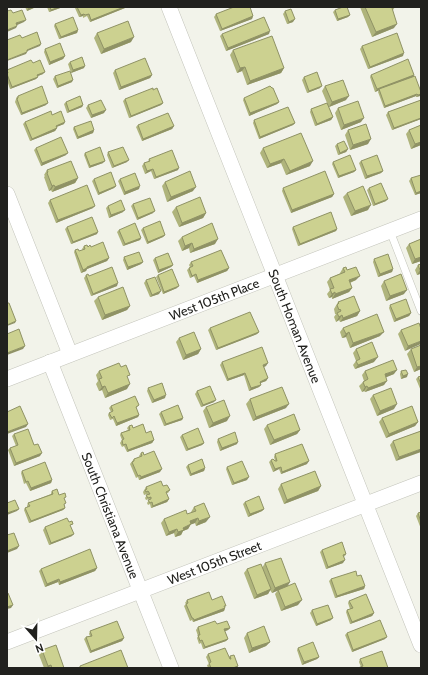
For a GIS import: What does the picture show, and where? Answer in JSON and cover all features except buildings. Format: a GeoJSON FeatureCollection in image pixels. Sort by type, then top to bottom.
{"type":"FeatureCollection","features":[{"type":"Feature","properties":{"kind":"street","name":"South Homan Avenue"},"geometry":{"type":"LineString","coordinates":[[169,7],[421,645]]}},
{"type":"Feature","properties":{"kind":"street"},"geometry":{"type":"LineString","coordinates":[[7,194],[70,354]]}},
{"type":"Feature","properties":{"kind":"street","name":"West 105th Place"},"geometry":{"type":"LineString","coordinates":[[7,379],[421,219]]}},
{"type":"Feature","properties":{"kind":"street","name":"South Christiana Avenue"},"geometry":{"type":"LineString","coordinates":[[50,362],[171,668]]}},
{"type":"Feature","properties":{"kind":"street","name":"West 105th Street"},"geometry":{"type":"LineString","coordinates":[[7,642],[421,483]]}},
{"type":"Feature","properties":{"kind":"lane"},"geometry":{"type":"LineString","coordinates":[[390,231],[421,311]]}}]}
